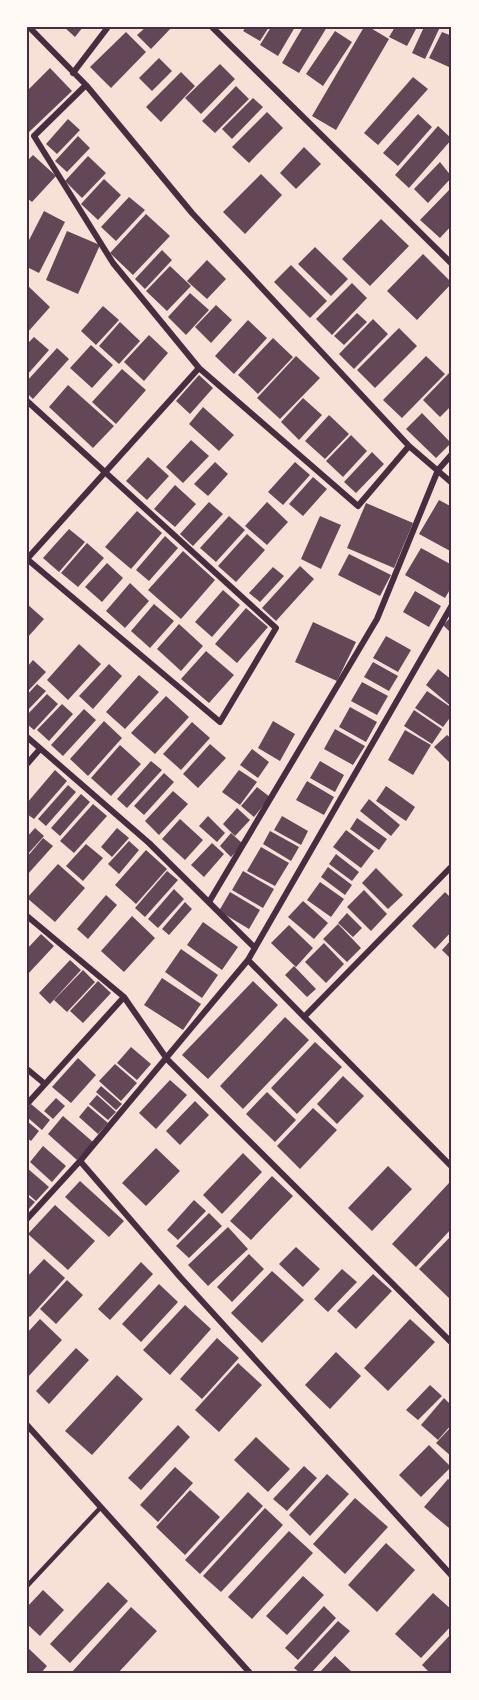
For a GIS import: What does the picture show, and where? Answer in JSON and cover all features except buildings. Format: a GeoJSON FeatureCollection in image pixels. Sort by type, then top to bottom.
{"type":"FeatureCollection","features":[{"type":"Feature","properties":{"kind":"street"},"geometry":{"type":"LineString","coordinates":[[30,27],[86,85],[192,213],[409,446],[452,483]]}},
{"type":"Feature","properties":{"kind":"street"},"geometry":{"type":"LineString","coordinates":[[73,73],[108,27]]}},
{"type":"Feature","properties":{"kind":"street"},"geometry":{"type":"LineString","coordinates":[[212,27],[452,264]]}},
{"type":"Feature","properties":{"kind":"street"},"geometry":{"type":"LineString","coordinates":[[86,85],[34,136],[112,263],[199,368],[358,506],[409,446]]}},
{"type":"Feature","properties":{"kind":"street"},"geometry":{"type":"LineString","coordinates":[[27,401],[103,472],[276,628],[220,722],[27,559],[103,472],[199,368]]}},
{"type":"Feature","properties":{"kind":"street"},"geometry":{"type":"LineString","coordinates":[[209,902],[376,619],[438,470],[452,454]]}},
{"type":"Feature","properties":{"kind":"street"},"geometry":{"type":"LineString","coordinates":[[27,1219],[80,1161],[248,960],[452,606]]}},
{"type":"Feature","properties":{"kind":"street"},"geometry":{"type":"LineString","coordinates":[[27,737],[149,843],[255,948]]}},
{"type":"Feature","properties":{"kind":"street"},"geometry":{"type":"LineString","coordinates":[[27,764],[40,749]]}},
{"type":"Feature","properties":{"kind":"street"},"geometry":{"type":"LineString","coordinates":[[304,1017],[452,866]]}},
{"type":"Feature","properties":{"kind":"street"},"geometry":{"type":"LineString","coordinates":[[27,916],[124,997],[167,1059],[452,1343]]}},
{"type":"Feature","properties":{"kind":"street"},"geometry":{"type":"LineString","coordinates":[[248,960],[452,1167]]}},
{"type":"Feature","properties":{"kind":"street"},"geometry":{"type":"LineString","coordinates":[[27,1104],[124,997]]}},
{"type":"Feature","properties":{"kind":"street"},"geometry":{"type":"LineString","coordinates":[[27,1069],[45,1084]]}},
{"type":"Feature","properties":{"kind":"street"},"geometry":{"type":"LineString","coordinates":[[80,1161],[180,1277],[452,1576]]}},
{"type":"Feature","properties":{"kind":"street"},"geometry":{"type":"LineString","coordinates":[[27,1425],[250,1673]]}},
{"type":"Feature","properties":{"kind":"lane"},"geometry":{"type":"LineString","coordinates":[[28,1585],[101,1508]]}}]}
